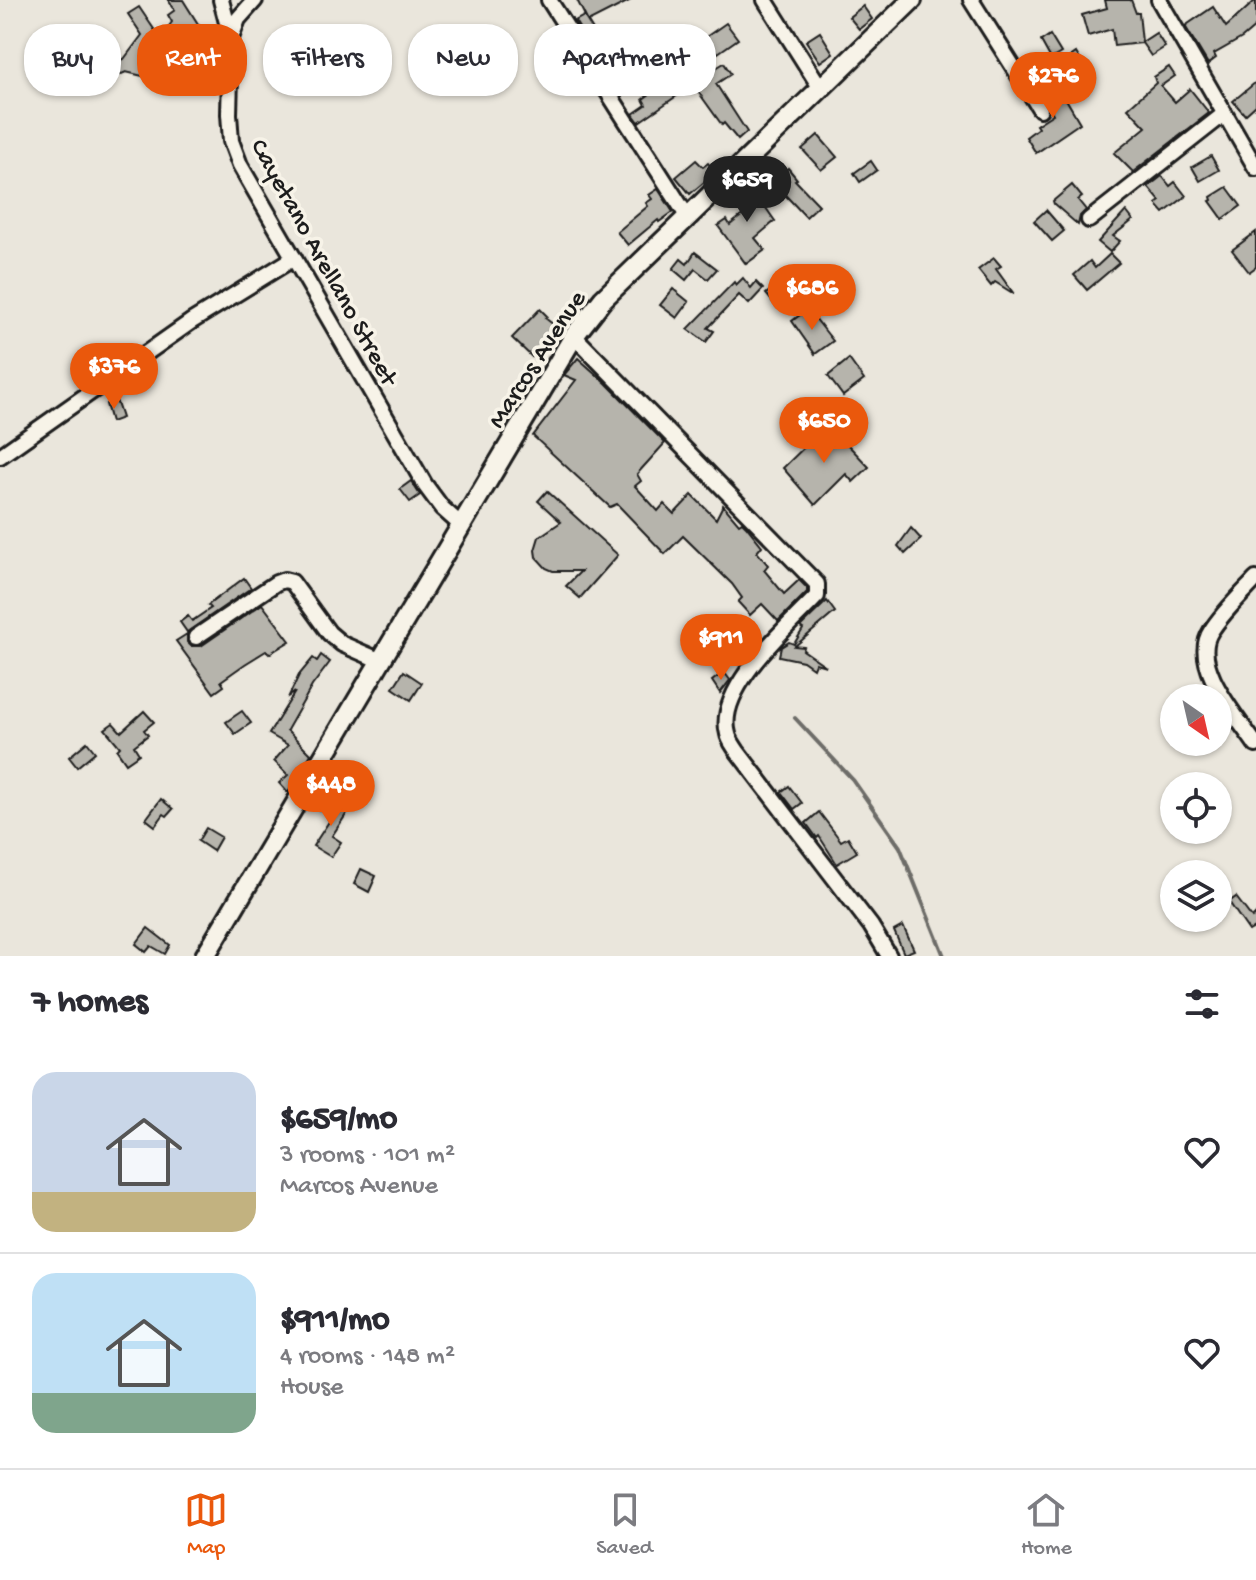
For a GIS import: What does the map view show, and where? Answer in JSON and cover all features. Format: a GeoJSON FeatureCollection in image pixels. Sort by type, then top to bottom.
{"type":"FeatureCollection","features":[{"type":"Feature","properties":{"kind":"main road","name":"Marcos Avenue"},"geometry":{"type":"LineString","coordinates":[[205,956],[574,336],[603,299],[912,0]]}},
{"type":"Feature","properties":{"kind":"street"},"geometry":{"type":"LineString","coordinates":[[221,0],[227,24]]}},
{"type":"Feature","properties":{"kind":"street","name":"Cayetano Arellano Street"},"geometry":{"type":"LineString","coordinates":[[236,24],[255,0]]}},
{"type":"Feature","properties":{"kind":"street"},"geometry":{"type":"LineString","coordinates":[[549,0],[687,216]]}},
{"type":"Feature","properties":{"kind":"street"},"geometry":{"type":"LineString","coordinates":[[765,0],[820,87]]}},
{"type":"Feature","properties":{"kind":"street"},"geometry":{"type":"LineString","coordinates":[[971,0],[1040,109]]}},
{"type":"Feature","properties":{"kind":"street"},"geometry":{"type":"LineString","coordinates":[[1159,0],[1256,168]]}},
{"type":"Feature","properties":{"kind":"street","name":"Cayetano Arellano Street"},"geometry":{"type":"LineString","coordinates":[[229,96],[231,141],[240,165],[425,485],[442,508],[461,525]]}},
{"type":"Feature","properties":{"kind":"street"},"geometry":{"type":"LineString","coordinates":[[1089,220],[1224,114]]}},
{"type":"Feature","properties":{"kind":"street"},"geometry":{"type":"LineString","coordinates":[[0,456],[192,321],[294,258]]}},
{"type":"Feature","properties":{"kind":"street"},"geometry":{"type":"LineString","coordinates":[[574,336],[817,584],[817,596],[745,672],[726,719],[728,735],[871,926],[889,956]]}},
{"type":"Feature","properties":{"kind":"street"},"geometry":{"type":"LineString","coordinates":[[1256,579],[1209,632],[1204,648],[1205,663],[1212,679],[1256,745]]}},
{"type":"Feature","properties":{"kind":"street"},"geometry":{"type":"LineString","coordinates":[[196,637],[284,580],[292,582],[329,633],[342,644],[381,661]]}},
{"type":"Feature","properties":{"kind":"building"},"geometry":{"type":"Polygon","coordinates":[[[168,0],[183,0],[198,24],[170,24],[168,15],[175,10],[168,0]]]}},
{"type":"Feature","properties":{"kind":"building"},"geometry":{"type":"Polygon","coordinates":[[[577,0],[631,0],[588,22],[577,0]]]}},
{"type":"Feature","properties":{"kind":"building"},"geometry":{"type":"Polygon","coordinates":[[[1105,0],[1131,0],[1136,13],[1139,13],[1142,42],[1156,33],[1165,47],[1151,56],[1142,43],[1114,46],[1112,29],[1088,36],[1082,15],[1107,8],[1105,0]]]}},
{"type":"Feature","properties":{"kind":"building"},"geometry":{"type":"Polygon","coordinates":[[[1256,0],[1256,26],[1214,54],[1216,58],[1208,64],[1185,26],[1213,7],[1226,27],[1256,0]]]}},
{"type":"Feature","properties":{"kind":"building"},"geometry":{"type":"Polygon","coordinates":[[[863,6],[872,19],[859,29],[849,17],[863,6]]]}},
{"type":"Feature","properties":{"kind":"building"},"geometry":{"type":"Polygon","coordinates":[[[139,7],[151,24],[137,24],[137,28],[128,14],[139,7]]]}},
{"type":"Feature","properties":{"kind":"building"},"geometry":{"type":"Polygon","coordinates":[[[584,16],[589,24],[577,24],[575,21],[584,16]]]}},
{"type":"Feature","properties":{"kind":"building"},"geometry":{"type":"Polygon","coordinates":[[[726,23],[738,39],[718,53],[716,30],[726,23]]]}},
{"type":"Feature","properties":{"kind":"building"},"geometry":{"type":"Polygon","coordinates":[[[820,32],[833,53],[820,62],[806,41],[820,32]]]}},
{"type":"Feature","properties":{"kind":"building"},"geometry":{"type":"Polygon","coordinates":[[[1050,35],[1061,53],[1051,59],[1041,41],[1050,35]]]}},
{"type":"Feature","properties":{"kind":"building"},"geometry":{"type":"Polygon","coordinates":[[[137,42],[137,75],[121,74],[121,60],[137,42]]]}},
{"type":"Feature","properties":{"kind":"building"},"geometry":{"type":"Polygon","coordinates":[[[1076,53],[1088,73],[1078,79],[1066,60],[1076,53]]]}},
{"type":"Feature","properties":{"kind":"building"},"geometry":{"type":"Polygon","coordinates":[[[724,63],[731,74],[716,84],[716,68],[724,63]]]}},
{"type":"Feature","properties":{"kind":"building"},"geometry":{"type":"Polygon","coordinates":[[[1169,67],[1175,76],[1161,86],[1175,102],[1190,89],[1209,113],[1133,172],[1114,153],[1146,127],[1128,108],[1156,83],[1154,77],[1169,67]]]}},
{"type":"Feature","properties":{"kind":"building"},"geometry":{"type":"Polygon","coordinates":[[[1056,82],[1080,123],[1036,153],[1026,137],[1038,128],[1036,125],[1053,114],[1041,92],[1056,82]]]}},
{"type":"Feature","properties":{"kind":"building"},"geometry":{"type":"Polygon","coordinates":[[[1256,82],[1256,105],[1245,115],[1233,101],[1256,82]]]}},
{"type":"Feature","properties":{"kind":"building"},"geometry":{"type":"Polygon","coordinates":[[[716,84],[747,132],[738,140],[724,123],[722,125],[701,96],[716,96],[716,84]]]}},
{"type":"Feature","properties":{"kind":"building"},"geometry":{"type":"Polygon","coordinates":[[[647,96],[677,96],[639,122],[633,114],[646,105],[643,99],[647,96]]]}},
{"type":"Feature","properties":{"kind":"building"},"geometry":{"type":"Polygon","coordinates":[[[818,135],[837,157],[821,170],[802,149],[818,135]]]}},
{"type":"Feature","properties":{"kind":"building"},"geometry":{"type":"Polygon","coordinates":[[[1211,156],[1219,170],[1200,181],[1192,167],[1211,156]]]}},
{"type":"Feature","properties":{"kind":"building"},"geometry":{"type":"Polygon","coordinates":[[[696,160],[703,167],[708,163],[716,172],[690,194],[676,177],[696,160]]]}},
{"type":"Feature","properties":{"kind":"building"},"geometry":{"type":"Polygon","coordinates":[[[871,161],[877,170],[860,182],[854,173],[871,161]]]}},
{"type":"Feature","properties":{"kind":"building"},"geometry":{"type":"Polygon","coordinates":[[[788,168],[819,205],[806,217],[772,181],[788,168]]]}},
{"type":"Feature","properties":{"kind":"building"},"geometry":{"type":"Polygon","coordinates":[[[1162,176],[1170,186],[1175,182],[1186,196],[1164,213],[1156,204],[1160,201],[1148,187],[1162,176]]]}},
{"type":"Feature","properties":{"kind":"building"},"geometry":{"type":"Polygon","coordinates":[[[742,181],[754,198],[757,195],[775,221],[755,238],[765,250],[746,264],[718,226],[727,220],[730,225],[745,213],[731,192],[742,181]]]}},
{"type":"Feature","properties":{"kind":"building"},"geometry":{"type":"Polygon","coordinates":[[[1072,185],[1082,197],[1078,200],[1086,210],[1080,216],[1078,225],[1053,201],[1072,185]]]}},
{"type":"Feature","properties":{"kind":"building"},"geometry":{"type":"Polygon","coordinates":[[[1227,187],[1241,206],[1223,219],[1210,201],[1211,197],[1227,187]]]}},
{"type":"Feature","properties":{"kind":"building"},"geometry":{"type":"Polygon","coordinates":[[[658,189],[673,212],[658,220],[628,245],[617,232],[648,206],[646,203],[652,199],[649,195],[658,189]]]}},
{"type":"Feature","properties":{"kind":"building"},"geometry":{"type":"Polygon","coordinates":[[[1046,210],[1064,231],[1052,241],[1034,221],[1046,210]]]}},
{"type":"Feature","properties":{"kind":"building"},"geometry":{"type":"Polygon","coordinates":[[[1126,211],[1133,220],[1113,236],[1120,241],[1110,252],[1098,242],[1126,211]]]}},
{"type":"Feature","properties":{"kind":"building"},"geometry":{"type":"Polygon","coordinates":[[[1256,232],[1256,267],[1249,272],[1232,250],[1256,232]]]}},
{"type":"Feature","properties":{"kind":"building"},"geometry":{"type":"Polygon","coordinates":[[[695,252],[717,269],[708,279],[695,269],[686,280],[673,269],[681,259],[687,264],[695,252]]]}},
{"type":"Feature","properties":{"kind":"building"},"geometry":{"type":"Polygon","coordinates":[[[1110,254],[1119,263],[1087,290],[1074,275],[1090,261],[1095,268],[1110,254]]]}},
{"type":"Feature","properties":{"kind":"building"},"geometry":{"type":"Polygon","coordinates":[[[994,258],[1001,266],[996,269],[1014,294],[995,282],[991,286],[978,270],[994,258]]]}},
{"type":"Feature","properties":{"kind":"building"},"geometry":{"type":"Polygon","coordinates":[[[743,278],[751,288],[756,282],[763,289],[749,304],[739,295],[708,328],[714,331],[706,342],[688,329],[734,282],[736,285],[743,278]]]}},
{"type":"Feature","properties":{"kind":"building"},"geometry":{"type":"Polygon","coordinates":[[[785,279],[796,292],[777,307],[766,294],[785,279]]]}},
{"type":"Feature","properties":{"kind":"building"},"geometry":{"type":"Polygon","coordinates":[[[673,289],[689,302],[677,318],[660,305],[673,289]]]}},
{"type":"Feature","properties":{"kind":"building"},"geometry":{"type":"Polygon","coordinates":[[[540,309],[547,316],[545,318],[563,332],[553,344],[548,341],[532,357],[512,338],[540,309]]]}},
{"type":"Feature","properties":{"kind":"building"},"geometry":{"type":"Polygon","coordinates":[[[808,309],[833,341],[815,354],[792,321],[808,309]]]}},
{"type":"Feature","properties":{"kind":"building"},"geometry":{"type":"Polygon","coordinates":[[[578,358],[665,443],[637,474],[641,481],[635,486],[658,511],[664,504],[674,514],[692,495],[716,519],[723,505],[762,546],[757,552],[768,565],[764,570],[784,594],[799,580],[807,588],[807,592],[778,621],[762,604],[750,615],[738,602],[742,598],[732,584],[683,536],[665,554],[617,504],[610,507],[533,436],[576,380],[564,375],[578,358]]]}},
{"type":"Feature","properties":{"kind":"building"},"geometry":{"type":"Polygon","coordinates":[[[849,359],[864,380],[843,396],[828,376],[849,359]]]}},
{"type":"Feature","properties":{"kind":"building"},"geometry":{"type":"Polygon","coordinates":[[[116,400],[122,418],[111,422],[106,404],[116,400]]]}},
{"type":"Feature","properties":{"kind":"building"},"geometry":{"type":"Polygon","coordinates":[[[828,424],[869,467],[853,482],[846,474],[815,505],[783,468],[828,424]]]}},
{"type":"Feature","properties":{"kind":"building"},"geometry":{"type":"Polygon","coordinates":[[[411,481],[420,495],[410,502],[400,489],[411,481]]]}},
{"type":"Feature","properties":{"kind":"building"},"geometry":{"type":"Polygon","coordinates":[[[547,491],[618,555],[580,598],[566,586],[581,571],[553,571],[536,557],[539,537],[561,522],[538,501],[547,491]]]}},
{"type":"Feature","properties":{"kind":"building"},"geometry":{"type":"Polygon","coordinates":[[[911,528],[921,539],[905,554],[898,546],[911,528]]]}},
{"type":"Feature","properties":{"kind":"building"},"geometry":{"type":"Polygon","coordinates":[[[244,578],[251,588],[187,632],[180,622],[188,616],[192,621],[211,608],[208,605],[244,578]]]}},
{"type":"Feature","properties":{"kind":"building"},"geometry":{"type":"Polygon","coordinates":[[[827,601],[835,612],[795,646],[804,647],[803,650],[826,666],[815,663],[813,668],[803,661],[779,656],[781,647],[789,642],[794,644],[803,629],[800,627],[827,601]]]}},
{"type":"Feature","properties":{"kind":"building"},"geometry":{"type":"Polygon","coordinates":[[[262,604],[290,641],[245,664],[221,681],[224,686],[214,693],[176,641],[187,634],[187,642],[191,646],[201,646],[262,604]]]}},
{"type":"Feature","properties":{"kind":"building"},"geometry":{"type":"Polygon","coordinates":[[[728,627],[741,639],[738,642],[742,646],[726,662],[707,643],[720,630],[723,632],[728,627]]]}},
{"type":"Feature","properties":{"kind":"building"},"geometry":{"type":"Polygon","coordinates":[[[321,655],[330,662],[287,730],[311,754],[288,793],[279,783],[288,775],[274,761],[288,745],[269,734],[295,692],[289,696],[299,675],[313,658],[317,661],[321,655]]]}},
{"type":"Feature","properties":{"kind":"building"},"geometry":{"type":"Polygon","coordinates":[[[404,671],[422,683],[411,700],[393,688],[404,671]]]}},
{"type":"Feature","properties":{"kind":"building"},"geometry":{"type":"Polygon","coordinates":[[[724,672],[730,680],[720,693],[712,681],[724,672]]]}},
{"type":"Feature","properties":{"kind":"building"},"geometry":{"type":"Polygon","coordinates":[[[144,711],[154,722],[144,730],[148,735],[134,746],[139,754],[126,763],[117,750],[120,747],[105,729],[113,723],[121,732],[144,711]]]}},
{"type":"Feature","properties":{"kind":"building"},"geometry":{"type":"Polygon","coordinates":[[[242,711],[251,723],[235,734],[226,722],[242,711]]]}},
{"type":"Feature","properties":{"kind":"building"},"geometry":{"type":"Polygon","coordinates":[[[87,742],[95,752],[77,767],[69,757],[87,742]]]}},
{"type":"Feature","properties":{"kind":"building"},"geometry":{"type":"Polygon","coordinates":[[[789,786],[802,803],[794,809],[781,792],[789,786]]]}},
{"type":"Feature","properties":{"kind":"building"},"geometry":{"type":"Polygon","coordinates":[[[161,799],[173,809],[167,816],[164,814],[155,826],[146,819],[161,799]]]}},
{"type":"Feature","properties":{"kind":"building"},"geometry":{"type":"Polygon","coordinates":[[[324,800],[336,807],[338,803],[349,810],[332,836],[341,842],[331,857],[313,846],[330,820],[329,814],[319,809],[324,800]]]}},
{"type":"Feature","properties":{"kind":"building"},"geometry":{"type":"Polygon","coordinates":[[[819,812],[841,841],[848,837],[857,852],[837,864],[819,836],[817,838],[806,823],[819,812]]]}},
{"type":"Feature","properties":{"kind":"building"},"geometry":{"type":"Polygon","coordinates":[[[206,828],[221,837],[213,851],[198,841],[206,828]]]}},
{"type":"Feature","properties":{"kind":"building"},"geometry":{"type":"Polygon","coordinates":[[[361,869],[376,876],[369,892],[354,884],[361,869]]]}},
{"type":"Feature","properties":{"kind":"building"},"geometry":{"type":"Polygon","coordinates":[[[1236,897],[1252,918],[1256,914],[1256,927],[1249,931],[1232,906],[1232,900],[1236,897]]]}},
{"type":"Feature","properties":{"kind":"building"},"geometry":{"type":"Polygon","coordinates":[[[903,926],[914,950],[904,954],[894,931],[903,926]]]}},
{"type":"Feature","properties":{"kind":"building"},"geometry":{"type":"Polygon","coordinates":[[[148,928],[170,945],[165,954],[151,946],[146,952],[136,944],[148,928]]]}},
{"type":"Feature","properties":{"kind":"waterway"},"geometry":{"type":"LineString","coordinates":[[795,718],[853,780],[900,847],[944,956]]}}]}
